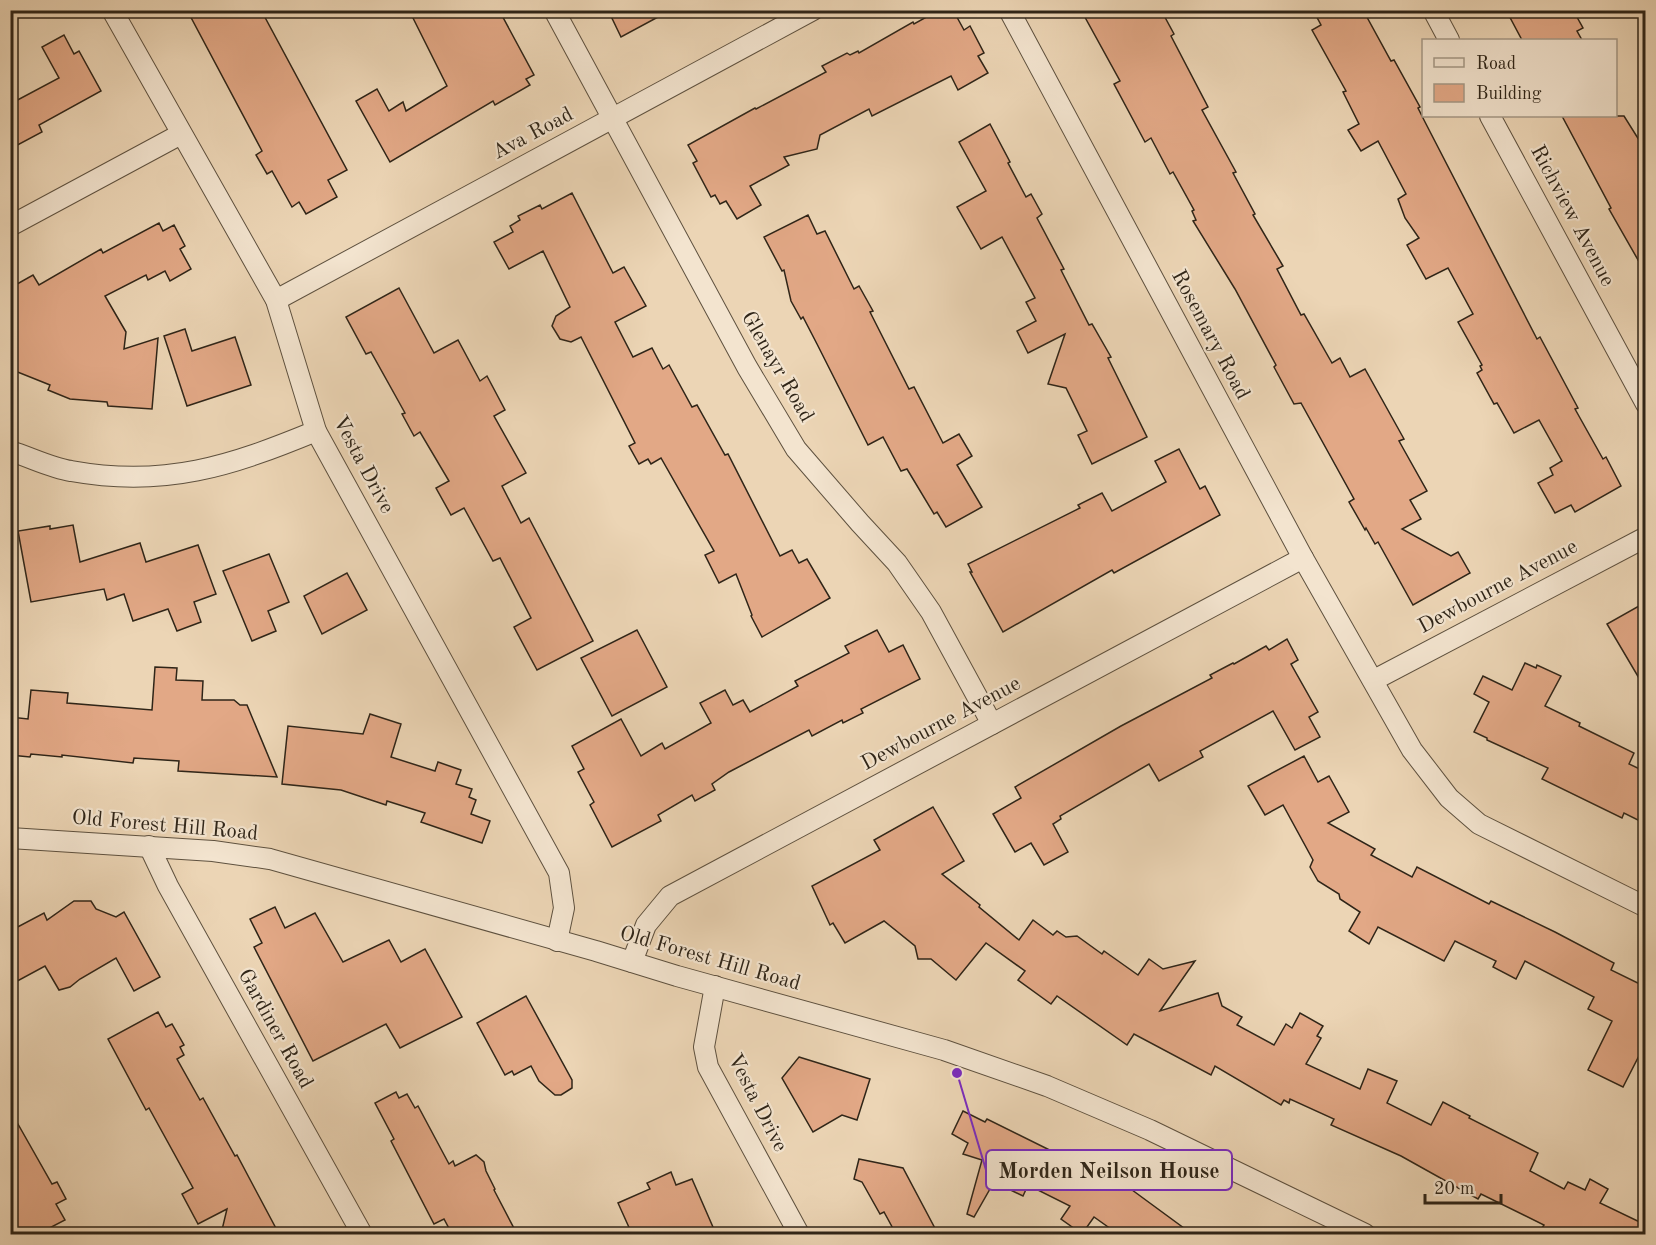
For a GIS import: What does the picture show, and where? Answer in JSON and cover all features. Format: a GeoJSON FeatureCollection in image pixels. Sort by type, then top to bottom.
{"type":"FeatureCollection","features":[{"type":"Feature","properties":{"kind":"street","name":"Vesta Drive"},"geometry":{"type":"LineString","coordinates":[[112,10],[276,300],[316,431],[559,873],[564,909],[557,941]]}},
{"type":"Feature","properties":{"kind":"street","name":"Glenayr Road"},"geometry":{"type":"LineString","coordinates":[[554,10],[747,368],[796,449],[860,524],[897,563],[931,612],[992,724]]}},
{"type":"Feature","properties":{"kind":"street","name":"Ava Road"},"geometry":{"type":"LineString","coordinates":[[276,300],[813,10]]}},
{"type":"Feature","properties":{"kind":"street","name":"Rosemary Road"},"geometry":{"type":"LineString","coordinates":[[1009,10],[1303,558],[1412,750],[1449,798],[1479,824],[1646,907]]}},
{"type":"Feature","properties":{"kind":"street"},"geometry":{"type":"LineString","coordinates":[[1433,10],[1448,39]]}},
{"type":"Feature","properties":{"kind":"street","name":"Richview Avenue"},"geometry":{"type":"LineString","coordinates":[[1491,117],[1646,404]]}},
{"type":"Feature","properties":{"kind":"street"},"geometry":{"type":"LineString","coordinates":[[10,226],[181,134]]}},
{"type":"Feature","properties":{"kind":"street"},"geometry":{"type":"LineString","coordinates":[[10,451],[69,471],[114,476],[159,477],[204,470],[259,454],[316,431]]}},
{"type":"Feature","properties":{"kind":"street","name":"Dewbourne Avenue"},"geometry":{"type":"LineString","coordinates":[[1374,680],[1646,537]]}},
{"type":"Feature","properties":{"kind":"street","name":"Dewbourne Avenue"},"geometry":{"type":"LineString","coordinates":[[632,962],[646,925],[670,896],[1303,558]]}},
{"type":"Feature","properties":{"kind":"street","name":"Old Forest Hill Road"},"geometry":{"type":"LineString","coordinates":[[10,838],[213,851],[270,859],[944,1050],[1047,1086],[1150,1130],[1365,1234]]}},
{"type":"Feature","properties":{"kind":"street","name":"Gardiner Road"},"geometry":{"type":"LineString","coordinates":[[149,846],[168,886],[362,1234]]}},
{"type":"Feature","properties":{"kind":"street","name":"Vesta Drive"},"geometry":{"type":"LineString","coordinates":[[715,986],[704,1047],[708,1067],[800,1234]]}},
{"type":"Feature","properties":{"kind":"building"},"geometry":{"type":"Polygon","coordinates":[[[187,10],[261,10],[347,170],[328,180],[337,197],[306,214],[299,202],[292,207],[272,171],[267,174],[256,155],[262,151],[187,10]]]}},
{"type":"Feature","properties":{"kind":"building"},"geometry":{"type":"Polygon","coordinates":[[[409,10],[499,10],[534,75],[526,79],[530,85],[495,105],[493,101],[390,162],[356,101],[377,89],[389,111],[403,102],[406,111],[447,86],[409,10]]]}},
{"type":"Feature","properties":{"kind":"building"},"geometry":{"type":"Polygon","coordinates":[[[608,10],[671,10],[621,37],[608,10]]]}},
{"type":"Feature","properties":{"kind":"building"},"geometry":{"type":"Polygon","coordinates":[[[939,10],[953,10],[964,30],[970,26],[984,53],[978,56],[988,73],[958,90],[951,76],[872,116],[869,109],[820,135],[817,149],[784,157],[789,165],[750,186],[761,205],[737,219],[726,201],[720,204],[715,195],[711,197],[693,163],[697,161],[688,145],[826,72],[822,66],[847,53],[850,55],[858,51],[859,53],[939,10]]]}},
{"type":"Feature","properties":{"kind":"building"},"geometry":{"type":"Polygon","coordinates":[[[1081,10],[1161,10],[1174,34],[1171,36],[1208,107],[1202,110],[1236,172],[1233,173],[1255,214],[1253,215],[1283,266],[1277,269],[1301,315],[1304,314],[1332,363],[1340,358],[1350,377],[1365,369],[1404,439],[1399,441],[1427,491],[1410,500],[1421,519],[1402,529],[1451,556],[1458,552],[1470,573],[1413,605],[1378,542],[1375,544],[1349,502],[1354,499],[1301,403],[1294,404],[1235,289],[1193,221],[1196,220],[1192,211],[1194,210],[1173,172],[1170,174],[1151,138],[1145,142],[1114,84],[1120,81],[1081,10]]]}},
{"type":"Feature","properties":{"kind":"building"},"geometry":{"type":"Polygon","coordinates":[[[1313,10],[1363,10],[1420,107],[1418,108],[1422,117],[1537,339],[1540,337],[1578,408],[1575,409],[1603,459],[1606,457],[1621,486],[1575,512],[1571,505],[1555,513],[1538,483],[1553,475],[1550,468],[1562,461],[1539,420],[1514,433],[1497,403],[1494,404],[1477,373],[1482,370],[1480,366],[1482,365],[1458,322],[1473,314],[1448,268],[1426,279],[1407,245],[1419,238],[1405,218],[1398,199],[1406,194],[1378,141],[1361,151],[1348,130],[1359,124],[1343,92],[1346,91],[1312,30],[1321,25],[1313,10]]]}},
{"type":"Feature","properties":{"kind":"building"},"geometry":{"type":"Polygon","coordinates":[[[1506,10],[1573,10],[1583,28],[1577,31],[1581,39],[1521,39],[1506,10]]]}},
{"type":"Feature","properties":{"kind":"building"},"geometry":{"type":"Polygon","coordinates":[[[64,35],[74,54],[79,51],[101,91],[39,125],[42,132],[10,149],[10,104],[59,78],[42,47],[64,35]]]}},
{"type":"Feature","properties":{"kind":"building"},"geometry":{"type":"Polygon","coordinates":[[[1624,116],[1646,151],[1646,274],[1609,209],[1611,208],[1563,117],[1624,116]]]}},
{"type":"Feature","properties":{"kind":"building"},"geometry":{"type":"Polygon","coordinates":[[[990,124],[1026,197],[1031,194],[1042,214],[1037,218],[1064,269],[1061,270],[1089,325],[1092,324],[1111,357],[1108,358],[1147,437],[1092,464],[1078,435],[1087,431],[1066,388],[1048,384],[1065,334],[1028,353],[1017,331],[1036,321],[1026,302],[1035,298],[1002,237],[981,249],[957,207],[986,191],[959,142],[990,124]]]}},
{"type":"Feature","properties":{"kind":"building"},"geometry":{"type":"Polygon","coordinates":[[[572,193],[613,273],[624,267],[646,306],[615,322],[633,357],[652,348],[663,369],[669,365],[692,407],[697,405],[725,455],[728,454],[780,556],[792,550],[799,563],[807,559],[830,598],[762,637],[751,616],[736,574],[719,583],[705,555],[714,551],[661,458],[651,464],[648,459],[639,464],[629,446],[635,443],[581,337],[571,342],[560,339],[552,326],[556,316],[570,307],[543,251],[509,269],[494,242],[513,232],[510,226],[520,220],[518,216],[540,205],[542,209],[572,193]]]}},
{"type":"Feature","properties":{"kind":"building"},"geometry":{"type":"Polygon","coordinates":[[[808,215],[817,234],[825,231],[854,289],[859,286],[909,389],[914,387],[943,443],[959,434],[972,456],[957,465],[982,507],[946,527],[937,512],[934,514],[907,469],[901,471],[883,437],[868,445],[803,317],[801,319],[791,301],[784,270],[782,271],[764,237],[808,215]]]}},
{"type":"Feature","properties":{"kind":"building"},"geometry":{"type":"Polygon","coordinates":[[[159,223],[163,231],[174,225],[185,246],[180,249],[191,269],[170,281],[165,271],[148,280],[146,275],[105,296],[126,332],[124,349],[158,338],[152,409],[108,406],[107,402],[70,399],[48,390],[50,385],[10,369],[10,288],[33,275],[39,285],[101,249],[103,253],[159,223]]]}},
{"type":"Feature","properties":{"kind":"building"},"geometry":{"type":"Polygon","coordinates":[[[399,288],[434,353],[458,340],[480,381],[487,376],[505,410],[494,416],[526,473],[502,486],[521,523],[529,518],[593,641],[537,670],[514,627],[531,618],[500,558],[493,561],[464,508],[451,515],[436,488],[449,481],[420,432],[414,436],[402,414],[405,413],[371,352],[366,354],[346,317],[399,288]]]}},
{"type":"Feature","properties":{"kind":"building"},"geometry":{"type":"Polygon","coordinates":[[[185,329],[192,351],[235,337],[251,385],[187,406],[164,336],[185,329]]]}},
{"type":"Feature","properties":{"kind":"building"},"geometry":{"type":"Polygon","coordinates":[[[1179,449],[1200,489],[1205,486],[1220,515],[1114,573],[1112,570],[1003,632],[970,572],[972,572],[968,564],[1080,508],[1078,505],[1102,493],[1112,511],[1166,482],[1155,461],[1179,449]]]}},
{"type":"Feature","properties":{"kind":"building"},"geometry":{"type":"Polygon","coordinates":[[[73,525],[80,562],[140,543],[146,562],[198,545],[216,594],[194,602],[201,622],[177,631],[168,609],[133,621],[124,594],[107,600],[104,589],[31,602],[18,531],[73,525]]]}},
{"type":"Feature","properties":{"kind":"building"},"geometry":{"type":"Polygon","coordinates":[[[269,554],[289,602],[268,611],[276,631],[252,641],[223,571],[269,554]]]}},
{"type":"Feature","properties":{"kind":"building"},"geometry":{"type":"Polygon","coordinates":[[[347,573],[367,610],[322,634],[304,596],[347,573]]]}},
{"type":"Feature","properties":{"kind":"building"},"geometry":{"type":"Polygon","coordinates":[[[1646,602],[1646,690],[1607,624],[1646,602]]]}},
{"type":"Feature","properties":{"kind":"building"},"geometry":{"type":"Polygon","coordinates":[[[637,630],[667,687],[612,716],[581,658],[637,630]]]}},
{"type":"Feature","properties":{"kind":"building"},"geometry":{"type":"Polygon","coordinates":[[[877,630],[889,652],[903,645],[920,679],[861,709],[863,713],[843,723],[842,720],[812,736],[809,730],[729,772],[712,784],[715,790],[695,801],[692,795],[658,815],[661,821],[612,847],[590,805],[594,802],[578,772],[584,769],[572,746],[621,719],[641,756],[662,743],[665,749],[711,723],[700,703],[725,690],[733,705],[743,700],[750,712],[798,686],[795,681],[849,653],[845,646],[877,630]]]}},
{"type":"Feature","properties":{"kind":"building"},"geometry":{"type":"Polygon","coordinates":[[[1287,639],[1298,660],[1291,664],[1318,712],[1309,717],[1320,737],[1295,750],[1273,711],[1200,751],[1203,757],[1159,781],[1149,764],[1060,816],[1061,819],[1053,824],[1068,852],[1044,865],[1031,843],[1015,852],[993,814],[1021,798],[1015,787],[1121,726],[1212,678],[1210,675],[1266,646],[1269,650],[1287,639]]]}},
{"type":"Feature","properties":{"kind":"building"},"geometry":{"type":"Polygon","coordinates":[[[1525,663],[1536,668],[1537,665],[1561,676],[1545,706],[1580,723],[1579,726],[1634,753],[1629,764],[1646,772],[1646,824],[1624,813],[1622,818],[1542,779],[1548,768],[1474,732],[1489,702],[1474,694],[1483,676],[1512,690],[1525,663]]]}},
{"type":"Feature","properties":{"kind":"building"},"geometry":{"type":"Polygon","coordinates":[[[155,667],[177,668],[176,680],[203,681],[202,700],[234,700],[240,705],[247,705],[277,777],[178,771],[179,761],[134,758],[133,763],[62,755],[62,757],[31,754],[30,757],[10,755],[10,717],[28,719],[31,690],[68,693],[67,703],[152,710],[155,667]]]}},
{"type":"Feature","properties":{"kind":"building"},"geometry":{"type":"Polygon","coordinates":[[[370,714],[401,724],[391,757],[435,771],[438,762],[461,770],[456,784],[472,789],[469,797],[476,800],[471,814],[490,821],[482,843],[421,822],[425,813],[387,801],[386,805],[341,790],[282,784],[288,726],[363,734],[370,714]]]}},
{"type":"Feature","properties":{"kind":"building"},"geometry":{"type":"Polygon","coordinates":[[[1304,756],[1318,782],[1329,776],[1349,812],[1328,823],[1375,849],[1371,855],[1412,877],[1417,867],[1489,904],[1491,901],[1614,963],[1611,970],[1646,987],[1646,1042],[1623,1087],[1588,1070],[1612,1021],[1588,1009],[1594,997],[1525,961],[1516,979],[1493,967],[1496,961],[1455,941],[1444,961],[1378,927],[1369,944],[1349,931],[1360,912],[1340,899],[1339,894],[1318,881],[1310,867],[1313,860],[1283,805],[1265,815],[1248,786],[1304,756]]]}},
{"type":"Feature","properties":{"kind":"building"},"geometry":{"type":"Polygon","coordinates":[[[933,807],[964,861],[942,874],[1019,940],[1033,920],[1053,935],[1057,931],[1066,937],[1077,936],[1102,954],[1104,951],[1138,975],[1149,959],[1163,969],[1195,961],[1160,1011],[1218,993],[1222,1006],[1242,1017],[1237,1025],[1274,1045],[1286,1024],[1292,1028],[1300,1013],[1323,1026],[1317,1036],[1321,1038],[1306,1064],[1360,1089],[1368,1069],[1397,1081],[1387,1103],[1431,1125],[1443,1102],[1538,1153],[1530,1171],[1564,1189],[1568,1182],[1585,1190],[1590,1179],[1608,1189],[1600,1203],[1646,1225],[1646,1234],[1553,1234],[1542,1228],[1544,1225],[1481,1194],[1478,1199],[1401,1156],[1331,1125],[1334,1119],[1290,1099],[1289,1103],[1284,1100],[1281,1105],[1215,1066],[1211,1075],[1134,1034],[1127,1045],[1057,996],[1051,1004],[1018,980],[1025,971],[986,943],[956,980],[931,959],[918,959],[915,946],[884,921],[845,943],[833,923],[830,925],[812,886],[880,850],[874,840],[933,807]]]}},
{"type":"Feature","properties":{"kind":"building"},"geometry":{"type":"Polygon","coordinates":[[[74,901],[91,901],[96,909],[116,917],[124,912],[160,977],[134,991],[116,958],[70,987],[59,990],[45,966],[10,985],[10,931],[44,913],[47,920],[74,901]]]}},
{"type":"Feature","properties":{"kind":"building"},"geometry":{"type":"Polygon","coordinates":[[[275,907],[285,928],[315,913],[343,962],[389,940],[401,962],[425,949],[462,1017],[400,1048],[386,1024],[313,1061],[254,947],[262,943],[250,919],[275,907]]]}},
{"type":"Feature","properties":{"kind":"building"},"geometry":{"type":"Polygon","coordinates":[[[526,996],[572,1080],[572,1088],[561,1095],[555,1095],[539,1081],[531,1066],[514,1075],[512,1071],[505,1075],[477,1023],[526,996]]]}},
{"type":"Feature","properties":{"kind":"building"},"geometry":{"type":"Polygon","coordinates":[[[158,1012],[166,1027],[172,1024],[184,1045],[180,1047],[184,1055],[177,1059],[200,1100],[203,1098],[235,1156],[237,1155],[279,1234],[221,1234],[227,1209],[198,1224],[182,1194],[193,1188],[149,1108],[146,1110],[108,1039],[158,1012]]]}},
{"type":"Feature","properties":{"kind":"building"},"geometry":{"type":"Polygon","coordinates":[[[799,1057],[870,1079],[857,1120],[842,1115],[813,1132],[782,1078],[799,1057]]]}},
{"type":"Feature","properties":{"kind":"building"},"geometry":{"type":"Polygon","coordinates":[[[396,1092],[399,1098],[407,1094],[415,1108],[418,1106],[449,1164],[453,1161],[455,1166],[476,1155],[484,1162],[494,1190],[517,1234],[452,1234],[444,1219],[434,1224],[391,1141],[394,1139],[375,1103],[396,1092]]]}},
{"type":"Feature","properties":{"kind":"building"},"geometry":{"type":"Polygon","coordinates":[[[10,1110],[52,1184],[57,1182],[66,1199],[56,1204],[65,1220],[38,1234],[10,1234],[10,1110]]]}},
{"type":"Feature","properties":{"kind":"building"},"geometry":{"type":"Polygon","coordinates":[[[963,1111],[985,1122],[987,1119],[1100,1175],[1109,1182],[1113,1176],[1192,1234],[1118,1234],[1094,1217],[1082,1234],[1061,1219],[1070,1206],[1028,1185],[1023,1196],[994,1182],[974,1217],[967,1214],[982,1160],[963,1154],[968,1143],[952,1134],[963,1111]]]}},
{"type":"Feature","properties":{"kind":"building"},"geometry":{"type":"Polygon","coordinates":[[[859,1159],[903,1168],[938,1234],[896,1234],[884,1212],[880,1214],[862,1182],[854,1179],[859,1159]]]}},
{"type":"Feature","properties":{"kind":"building"},"geometry":{"type":"Polygon","coordinates":[[[671,1172],[676,1185],[692,1179],[716,1234],[632,1234],[618,1203],[650,1189],[647,1183],[671,1172]]]}},
{"type":"Feature","properties":{"kind":"place","name":"Morden Neilson House"},"geometry":{"type":"Point","coordinates":[957,1073]}}]}
